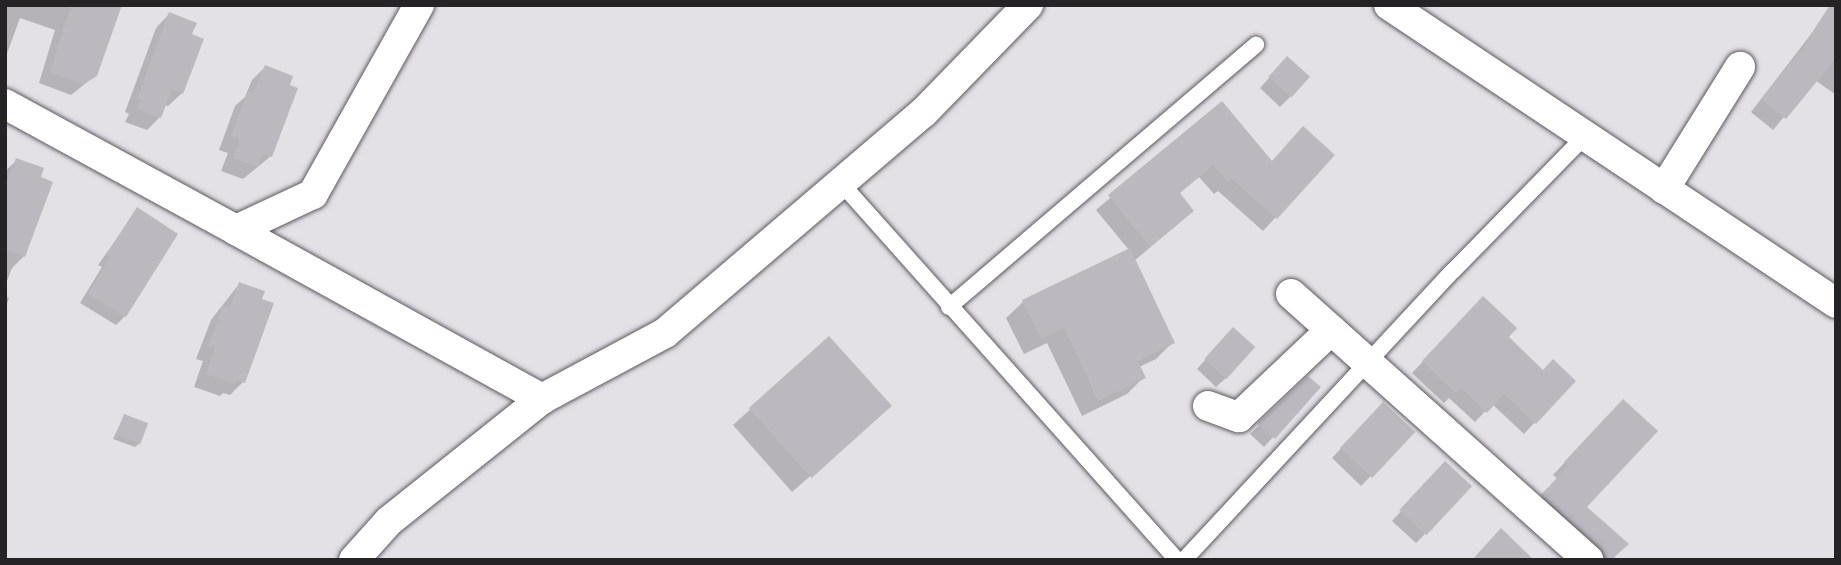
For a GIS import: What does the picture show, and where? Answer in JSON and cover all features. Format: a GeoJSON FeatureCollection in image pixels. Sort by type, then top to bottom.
{"type":"FeatureCollection","features":[{"type":"Feature","properties":{"kind":"street"},"geometry":{"type":"LineString","coordinates":[[236,230],[313,194],[419,5]]}},
{"type":"Feature","properties":{"kind":"street"},"geometry":{"type":"LineString","coordinates":[[354,560],[389,521],[542,399],[665,333],[923,113],[1028,5]]}},
{"type":"Feature","properties":{"kind":"street"},"geometry":{"type":"LineString","coordinates":[[1389,5],[1836,303]]}},
{"type":"Feature","properties":{"kind":"street"},"geometry":{"type":"LineString","coordinates":[[1664,189],[1740,67]]}},
{"type":"Feature","properties":{"kind":"street"},"geometry":{"type":"LineString","coordinates":[[5,104],[542,399]]}},
{"type":"Feature","properties":{"kind":"street"},"geometry":{"type":"LineString","coordinates":[[1291,294],[1588,560]]}},
{"type":"Feature","properties":{"kind":"street"},"geometry":{"type":"LineString","coordinates":[[1208,406],[1239,417],[1331,330]]}},
{"type":"Feature","properties":{"kind":"lane"},"geometry":{"type":"LineString","coordinates":[[948,307],[1256,45]]}},
{"type":"Feature","properties":{"kind":"lane"},"geometry":{"type":"LineString","coordinates":[[1184,560],[1453,271],[1585,136]]}},
{"type":"Feature","properties":{"kind":"lane"},"geometry":{"type":"LineString","coordinates":[[841,183],[948,307],[1177,560]]}},
{"type":"Feature","properties":{"kind":"building"},"geometry":{"type":"Polygon","coordinates":[[[71,5],[122,5],[97,76],[84,84],[50,72],[71,5]]]}},
{"type":"Feature","properties":{"kind":"building"},"geometry":{"type":"Polygon","coordinates":[[[1830,5],[1836,5],[1836,58],[1786,119],[1761,99],[1811,38],[1809,37],[1830,5]]]}},
{"type":"Feature","properties":{"kind":"building"},"geometry":{"type":"Polygon","coordinates":[[[169,12],[197,23],[192,34],[204,39],[183,94],[172,89],[161,118],[137,109],[141,100],[137,99],[169,12]]]}},
{"type":"Feature","properties":{"kind":"building"},"geometry":{"type":"Polygon","coordinates":[[[1287,56],[1310,77],[1291,98],[1268,77],[1287,56]]]}},
{"type":"Feature","properties":{"kind":"building"},"geometry":{"type":"Polygon","coordinates":[[[265,65],[293,76],[290,85],[298,88],[272,157],[263,154],[258,167],[233,158],[240,140],[231,136],[248,91],[253,93],[265,65]]]}},
{"type":"Feature","properties":{"kind":"building"},"geometry":{"type":"Polygon","coordinates":[[[1222,101],[1272,161],[1303,126],[1335,155],[1277,219],[1232,179],[1228,182],[1213,165],[1180,193],[1194,211],[1150,247],[1108,195],[1222,101]]]}},
{"type":"Feature","properties":{"kind":"building"},"geometry":{"type":"Polygon","coordinates":[[[16,158],[44,168],[41,177],[53,182],[25,257],[5,250],[5,187],[16,158]]]}},
{"type":"Feature","properties":{"kind":"building"},"geometry":{"type":"Polygon","coordinates":[[[137,207],[178,234],[126,317],[88,294],[110,257],[106,255],[137,207]]]}},
{"type":"Feature","properties":{"kind":"building"},"geometry":{"type":"Polygon","coordinates":[[[1130,248],[1175,343],[1138,361],[1146,378],[1098,401],[1064,327],[1041,339],[1022,300],[1130,248]]]}},
{"type":"Feature","properties":{"kind":"building"},"geometry":{"type":"Polygon","coordinates":[[[239,282],[265,291],[262,299],[274,303],[245,383],[236,380],[235,384],[206,374],[215,348],[208,346],[223,305],[230,307],[239,282]]]}},
{"type":"Feature","properties":{"kind":"building"},"geometry":{"type":"Polygon","coordinates":[[[1483,296],[1517,328],[1509,337],[1543,370],[1553,359],[1576,381],[1536,424],[1504,394],[1487,413],[1461,388],[1456,393],[1422,361],[1483,296]]]}},
{"type":"Feature","properties":{"kind":"building"},"geometry":{"type":"Polygon","coordinates":[[[1233,327],[1255,347],[1227,379],[1204,359],[1233,327]]]}},
{"type":"Feature","properties":{"kind":"building"},"geometry":{"type":"Polygon","coordinates":[[[829,336],[892,406],[812,478],[749,408],[829,336]]]}},
{"type":"Feature","properties":{"kind":"building"},"geometry":{"type":"Polygon","coordinates":[[[1308,376],[1321,387],[1275,439],[1257,424],[1308,376]]]}},
{"type":"Feature","properties":{"kind":"building"},"geometry":{"type":"Polygon","coordinates":[[[1623,399],[1658,431],[1587,507],[1629,544],[1611,560],[1541,495],[1568,466],[1564,462],[1623,399]]]}},
{"type":"Feature","properties":{"kind":"building"},"geometry":{"type":"Polygon","coordinates":[[[1383,402],[1415,432],[1372,478],[1340,448],[1383,402]]]}},
{"type":"Feature","properties":{"kind":"building"},"geometry":{"type":"Polygon","coordinates":[[[124,414],[148,423],[140,444],[116,435],[124,414]]]}},
{"type":"Feature","properties":{"kind":"building"},"geometry":{"type":"Polygon","coordinates":[[[1445,461],[1472,486],[1426,535],[1399,510],[1445,461]]]}},
{"type":"Feature","properties":{"kind":"building"},"geometry":{"type":"Polygon","coordinates":[[[1501,528],[1534,560],[1472,560],[1501,528]]]}}]}
